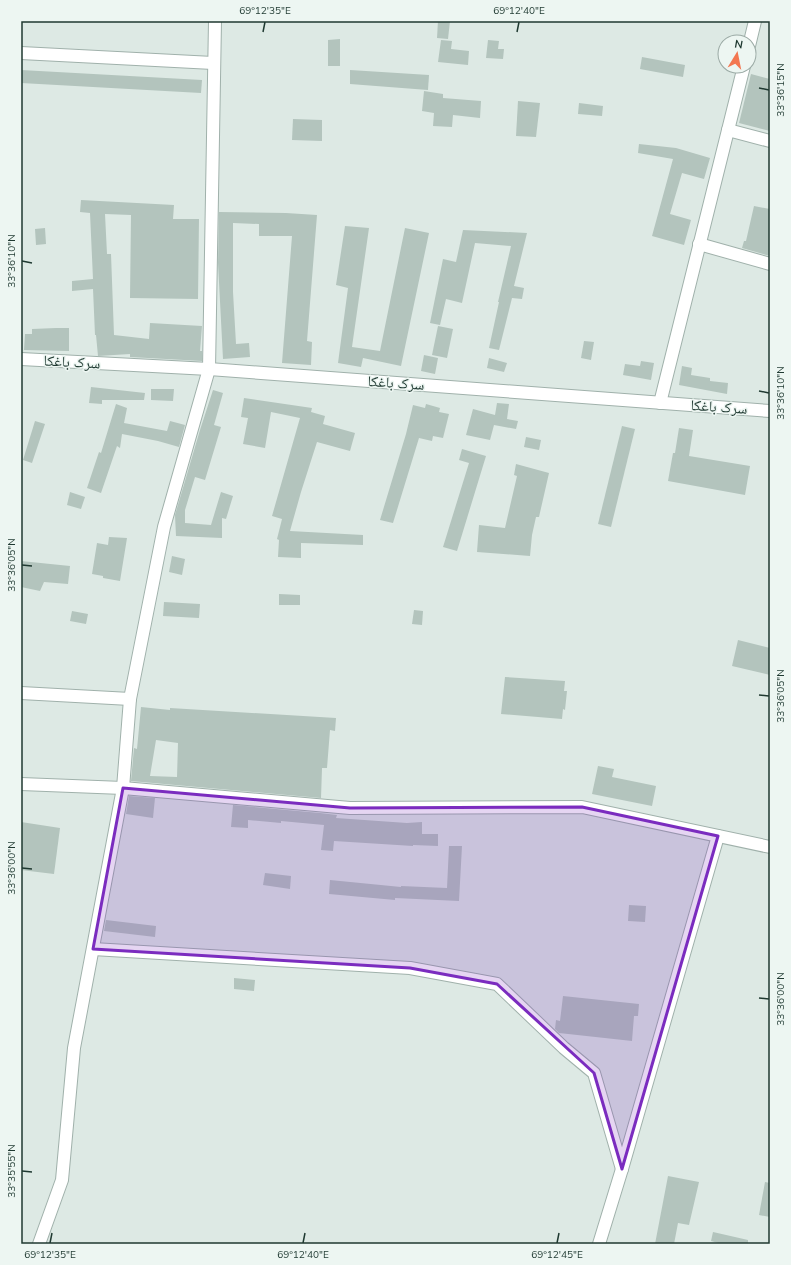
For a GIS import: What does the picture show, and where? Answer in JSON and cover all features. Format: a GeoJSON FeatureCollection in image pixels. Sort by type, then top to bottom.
{"type":"FeatureCollection","features":[{"type":"Feature","properties":{"kind":"street"},"geometry":{"type":"LineString","coordinates":[[39,1244],[62,1180],[74,1048],[123,788],[130,699],[164,526],[209,369],[214,21]]}},
{"type":"Feature","properties":{"kind":"street"},"geometry":{"type":"LineString","coordinates":[[752,34],[755,21]]}},
{"type":"Feature","properties":{"kind":"street"},"geometry":{"type":"LineString","coordinates":[[21,53],[213,63]]}},
{"type":"Feature","properties":{"kind":"street"},"geometry":{"type":"LineString","coordinates":[[660,403],[742,74]]}},
{"type":"Feature","properties":{"kind":"street"},"geometry":{"type":"LineString","coordinates":[[728,130],[770,141]]}},
{"type":"Feature","properties":{"kind":"street"},"geometry":{"type":"LineString","coordinates":[[700,244],[770,264]]}},
{"type":"Feature","properties":{"kind":"street","name":"سرک باغکا"},"geometry":{"type":"LineString","coordinates":[[21,359],[209,369],[770,411]]}},
{"type":"Feature","properties":{"kind":"street"},"geometry":{"type":"LineString","coordinates":[[21,693],[130,699]]}},
{"type":"Feature","properties":{"kind":"street"},"geometry":{"type":"LineString","coordinates":[[21,784],[123,788],[350,808],[582,807],[770,848]]}},
{"type":"Feature","properties":{"kind":"street"},"geometry":{"type":"LineString","coordinates":[[599,1244],[718,836]]}},
{"type":"Feature","properties":{"kind":"street"},"geometry":{"type":"LineString","coordinates":[[93,949],[410,968],[497,984],[564,1048],[594,1073],[622,1169]]}},
{"type":"Feature","properties":{"kind":"highlighted area"},"geometry":{"type":"Polygon","coordinates":[[[123,788],[350,808],[582,807],[718,836],[622,1169],[594,1073],[497,984],[410,968],[93,949],[123,788]]]}},
{"type":"Feature","properties":{"kind":"building"},"geometry":{"type":"Polygon","coordinates":[[[438,21],[450,21],[448,39],[437,38],[438,21]]]}},
{"type":"Feature","properties":{"kind":"building"},"geometry":{"type":"Polygon","coordinates":[[[340,39],[340,66],[328,66],[328,40],[340,39]]]}},
{"type":"Feature","properties":{"kind":"building"},"geometry":{"type":"Polygon","coordinates":[[[441,40],[452,41],[451,49],[469,51],[468,65],[438,62],[441,40]]]}},
{"type":"Feature","properties":{"kind":"building"},"geometry":{"type":"Polygon","coordinates":[[[488,40],[499,41],[498,49],[504,49],[503,59],[486,58],[488,40]]]}},
{"type":"Feature","properties":{"kind":"building"},"geometry":{"type":"Polygon","coordinates":[[[642,57],[685,65],[683,77],[640,69],[642,57]]]}},
{"type":"Feature","properties":{"kind":"building"},"geometry":{"type":"Polygon","coordinates":[[[21,70],[202,80],[201,93],[21,83],[21,70]]]}},
{"type":"Feature","properties":{"kind":"building"},"geometry":{"type":"Polygon","coordinates":[[[350,70],[429,75],[428,90],[350,84],[350,70]]]}},
{"type":"Feature","properties":{"kind":"building"},"geometry":{"type":"Polygon","coordinates":[[[751,74],[770,79],[770,131],[739,123],[751,74]]]}},
{"type":"Feature","properties":{"kind":"building"},"geometry":{"type":"Polygon","coordinates":[[[424,91],[443,94],[443,98],[481,101],[480,118],[453,115],[452,127],[433,126],[434,113],[422,111],[424,91]]]}},
{"type":"Feature","properties":{"kind":"building"},"geometry":{"type":"Polygon","coordinates":[[[518,101],[540,103],[536,137],[516,136],[518,101]]]}},
{"type":"Feature","properties":{"kind":"building"},"geometry":{"type":"Polygon","coordinates":[[[579,103],[603,106],[602,116],[578,114],[579,103]]]}},
{"type":"Feature","properties":{"kind":"building"},"geometry":{"type":"Polygon","coordinates":[[[293,119],[322,120],[322,141],[292,140],[293,119]]]}},
{"type":"Feature","properties":{"kind":"building"},"geometry":{"type":"Polygon","coordinates":[[[639,144],[676,148],[710,158],[704,179],[682,173],[670,214],[691,220],[684,245],[652,236],[673,159],[638,153],[639,144]]]}},
{"type":"Feature","properties":{"kind":"building"},"geometry":{"type":"Polygon","coordinates":[[[81,200],[174,205],[173,219],[199,219],[198,299],[130,298],[131,215],[105,214],[107,254],[111,254],[114,335],[149,339],[150,323],[202,326],[200,351],[202,351],[202,361],[130,357],[130,354],[98,356],[95,335],[93,289],[72,291],[72,281],[93,279],[90,213],[80,212],[81,200]]]}},
{"type":"Feature","properties":{"kind":"building"},"geometry":{"type":"Polygon","coordinates":[[[754,206],[770,209],[770,256],[742,248],[744,241],[746,241],[754,206]]]}},
{"type":"Feature","properties":{"kind":"building"},"geometry":{"type":"Polygon","coordinates":[[[219,212],[317,215],[307,341],[312,342],[311,365],[282,363],[292,236],[259,236],[259,224],[233,223],[233,292],[236,344],[249,343],[250,357],[223,359],[218,263],[219,212]]]}},
{"type":"Feature","properties":{"kind":"building"},"geometry":{"type":"Polygon","coordinates":[[[345,226],[369,228],[352,347],[380,351],[405,228],[429,233],[401,366],[363,358],[361,367],[338,363],[348,288],[336,285],[345,226]]]}},
{"type":"Feature","properties":{"kind":"building"},"geometry":{"type":"Polygon","coordinates":[[[45,228],[46,244],[36,245],[35,229],[45,228]]]}},
{"type":"Feature","properties":{"kind":"building"},"geometry":{"type":"Polygon","coordinates":[[[463,230],[527,233],[514,286],[524,288],[522,299],[512,298],[499,350],[489,348],[511,246],[475,243],[462,303],[446,299],[440,325],[430,323],[443,259],[456,262],[463,230]]]}},
{"type":"Feature","properties":{"kind":"building"},"geometry":{"type":"Polygon","coordinates":[[[438,326],[453,329],[447,358],[432,355],[438,326]]]}},
{"type":"Feature","properties":{"kind":"building"},"geometry":{"type":"Polygon","coordinates":[[[69,328],[69,351],[24,350],[25,334],[32,334],[32,329],[69,328]]]}},
{"type":"Feature","properties":{"kind":"building"},"geometry":{"type":"Polygon","coordinates":[[[584,341],[594,342],[591,360],[581,358],[584,341]]]}},
{"type":"Feature","properties":{"kind":"building"},"geometry":{"type":"Polygon","coordinates":[[[424,355],[438,358],[435,374],[421,371],[424,355]]]}},
{"type":"Feature","properties":{"kind":"building"},"geometry":{"type":"Polygon","coordinates":[[[489,358],[507,363],[504,372],[487,368],[489,358]]]}},
{"type":"Feature","properties":{"kind":"building"},"geometry":{"type":"Polygon","coordinates":[[[641,361],[654,363],[651,380],[623,375],[625,364],[640,366],[641,361]]]}},
{"type":"Feature","properties":{"kind":"building"},"geometry":{"type":"Polygon","coordinates":[[[682,366],[692,368],[691,375],[710,378],[710,381],[728,383],[727,394],[679,385],[682,366]]]}},
{"type":"Feature","properties":{"kind":"building"},"geometry":{"type":"Polygon","coordinates":[[[91,387],[145,393],[144,400],[102,400],[102,404],[89,403],[91,387]]]}},
{"type":"Feature","properties":{"kind":"building"},"geometry":{"type":"Polygon","coordinates":[[[151,389],[174,389],[173,401],[151,400],[151,389]]]}},
{"type":"Feature","properties":{"kind":"building"},"geometry":{"type":"Polygon","coordinates":[[[213,390],[223,393],[214,425],[221,427],[205,480],[195,477],[185,510],[185,523],[211,525],[221,492],[233,496],[226,519],[222,518],[222,538],[176,536],[175,515],[213,390]]]}},
{"type":"Feature","properties":{"kind":"building"},"geometry":{"type":"Polygon","coordinates":[[[244,398],[312,408],[311,412],[325,416],[323,424],[355,433],[350,451],[317,442],[290,531],[363,535],[363,545],[301,543],[301,558],[278,557],[279,540],[277,539],[282,519],[272,516],[300,418],[271,412],[265,448],[243,444],[248,418],[241,417],[244,398]]]}},
{"type":"Feature","properties":{"kind":"building"},"geometry":{"type":"Polygon","coordinates":[[[497,403],[509,404],[507,419],[518,421],[516,429],[494,425],[490,440],[466,435],[473,409],[495,415],[497,403]]]}},
{"type":"Feature","properties":{"kind":"building"},"geometry":{"type":"Polygon","coordinates":[[[116,404],[127,408],[124,423],[167,431],[170,421],[185,425],[179,447],[122,434],[120,448],[117,446],[101,493],[87,488],[99,452],[101,453],[116,404]]]}},
{"type":"Feature","properties":{"kind":"building"},"geometry":{"type":"Polygon","coordinates":[[[426,404],[440,408],[439,412],[449,414],[443,438],[433,436],[432,441],[419,438],[393,523],[380,520],[406,434],[413,405],[425,408],[426,404]]]}},
{"type":"Feature","properties":{"kind":"building"},"geometry":{"type":"Polygon","coordinates":[[[35,421],[45,424],[32,463],[23,460],[35,421]]]}},
{"type":"Feature","properties":{"kind":"building"},"geometry":{"type":"Polygon","coordinates":[[[622,426],[635,429],[611,527],[598,524],[622,426]]]}},
{"type":"Feature","properties":{"kind":"building"},"geometry":{"type":"Polygon","coordinates":[[[679,428],[693,430],[689,456],[750,466],[745,495],[668,481],[679,428]]]}},
{"type":"Feature","properties":{"kind":"building"},"geometry":{"type":"Polygon","coordinates":[[[526,437],[541,440],[539,450],[524,447],[526,437]]]}},
{"type":"Feature","properties":{"kind":"building"},"geometry":{"type":"Polygon","coordinates":[[[462,449],[486,456],[457,551],[443,547],[469,463],[459,460],[462,449]]]}},
{"type":"Feature","properties":{"kind":"building"},"geometry":{"type":"Polygon","coordinates":[[[516,464],[549,473],[539,517],[536,517],[532,535],[530,556],[477,552],[479,525],[505,528],[517,476],[514,475],[516,464]]]}},
{"type":"Feature","properties":{"kind":"building"},"geometry":{"type":"Polygon","coordinates":[[[70,492],[85,497],[81,509],[67,505],[70,492]]]}},
{"type":"Feature","properties":{"kind":"building"},"geometry":{"type":"Polygon","coordinates":[[[109,537],[127,538],[120,581],[103,578],[103,576],[92,574],[97,543],[108,545],[109,537]]]}},
{"type":"Feature","properties":{"kind":"building"},"geometry":{"type":"Polygon","coordinates":[[[172,556],[185,559],[182,575],[169,572],[172,556]]]}},
{"type":"Feature","properties":{"kind":"building"},"geometry":{"type":"Polygon","coordinates":[[[21,561],[70,566],[68,584],[44,582],[40,591],[21,587],[21,561]]]}},
{"type":"Feature","properties":{"kind":"building"},"geometry":{"type":"Polygon","coordinates":[[[279,594],[300,595],[300,605],[279,605],[279,594]]]}},
{"type":"Feature","properties":{"kind":"building"},"geometry":{"type":"Polygon","coordinates":[[[164,602],[200,604],[199,618],[163,616],[164,602]]]}},
{"type":"Feature","properties":{"kind":"building"},"geometry":{"type":"Polygon","coordinates":[[[414,610],[423,611],[422,625],[412,624],[414,610]]]}},
{"type":"Feature","properties":{"kind":"building"},"geometry":{"type":"Polygon","coordinates":[[[72,611],[88,614],[86,624],[70,621],[72,611]]]}},
{"type":"Feature","properties":{"kind":"building"},"geometry":{"type":"Polygon","coordinates":[[[738,640],[770,648],[770,675],[732,666],[738,640]]]}},
{"type":"Feature","properties":{"kind":"building"},"geometry":{"type":"Polygon","coordinates":[[[505,677],[565,681],[564,691],[567,691],[565,710],[563,709],[562,719],[501,714],[505,677]]]}},
{"type":"Feature","properties":{"kind":"building"},"geometry":{"type":"Polygon","coordinates":[[[141,707],[170,710],[170,708],[336,718],[335,731],[330,730],[327,768],[322,768],[321,798],[131,781],[134,748],[137,749],[141,707]],[[156,740],[150,776],[177,777],[178,743],[156,740]]]}},
{"type":"Feature","properties":{"kind":"building"},"geometry":{"type":"Polygon","coordinates":[[[598,766],[614,769],[612,777],[656,786],[652,806],[592,794],[598,766]]]}},
{"type":"Feature","properties":{"kind":"building"},"geometry":{"type":"Polygon","coordinates":[[[129,796],[155,798],[153,818],[126,814],[129,796]]]}},
{"type":"Feature","properties":{"kind":"building"},"geometry":{"type":"Polygon","coordinates":[[[233,805],[337,815],[336,818],[407,823],[422,822],[422,834],[438,834],[438,846],[413,846],[334,841],[333,851],[321,850],[324,825],[248,820],[248,828],[231,827],[233,805]]]}},
{"type":"Feature","properties":{"kind":"building"},"geometry":{"type":"Polygon","coordinates":[[[21,822],[60,828],[54,874],[21,870],[21,822]]]}},
{"type":"Feature","properties":{"kind":"building"},"geometry":{"type":"Polygon","coordinates":[[[449,846],[462,846],[459,901],[395,898],[395,900],[329,894],[330,880],[401,887],[447,888],[449,846]]]}},
{"type":"Feature","properties":{"kind":"building"},"geometry":{"type":"Polygon","coordinates":[[[265,873],[291,876],[290,889],[263,885],[265,873]]]}},
{"type":"Feature","properties":{"kind":"building"},"geometry":{"type":"Polygon","coordinates":[[[629,905],[646,906],[645,922],[628,921],[629,905]]]}},
{"type":"Feature","properties":{"kind":"building"},"geometry":{"type":"Polygon","coordinates":[[[106,920],[156,926],[155,937],[104,931],[106,920]]]}},
{"type":"Feature","properties":{"kind":"building"},"geometry":{"type":"Polygon","coordinates":[[[234,978],[255,980],[254,991],[234,989],[234,978]]]}},
{"type":"Feature","properties":{"kind":"building"},"geometry":{"type":"Polygon","coordinates":[[[563,996],[639,1004],[638,1016],[634,1016],[632,1041],[559,1033],[555,1029],[556,1020],[560,1021],[563,996]]]}},
{"type":"Feature","properties":{"kind":"building"},"geometry":{"type":"Polygon","coordinates":[[[668,1176],[699,1182],[689,1225],[678,1223],[674,1244],[655,1244],[668,1176]]]}},
{"type":"Feature","properties":{"kind":"building"},"geometry":{"type":"Polygon","coordinates":[[[765,1182],[770,1183],[770,1217],[759,1215],[765,1182]]]}},
{"type":"Feature","properties":{"kind":"building"},"geometry":{"type":"Polygon","coordinates":[[[713,1232],[748,1240],[748,1244],[722,1244],[711,1241],[713,1232]]]}}]}
